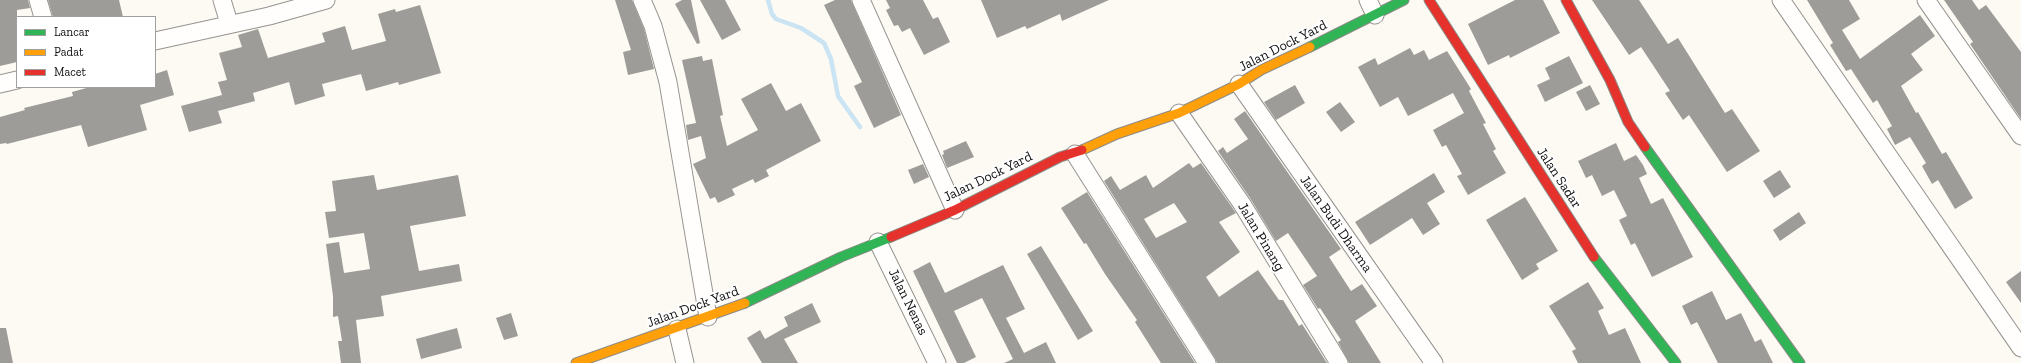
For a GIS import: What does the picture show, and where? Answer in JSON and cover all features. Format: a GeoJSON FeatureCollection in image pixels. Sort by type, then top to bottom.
{"type":"FeatureCollection","features":[{"type":"Feature","properties":{"kind":"street"},"geometry":{"type":"LineString","coordinates":[[38,0],[43,16]]}},
{"type":"Feature","properties":{"kind":"street"},"geometry":{"type":"LineString","coordinates":[[222,0],[229,23]]}},
{"type":"Feature","properties":{"kind":"street"},"geometry":{"type":"LineString","coordinates":[[156,41],[199,32],[229,23],[269,16],[326,0]]}},
{"type":"Feature","properties":{"kind":"street"},"geometry":{"type":"LineString","coordinates":[[642,0],[653,26],[668,82],[708,317]]}},
{"type":"Feature","properties":{"kind":"street"},"geometry":{"type":"LineString","coordinates":[[860,0],[955,210]]}},
{"type":"Feature","properties":{"kind":"street","name":"Jalan Dock Yard"},"geometry":{"type":"LineString","coordinates":[[576,363],[751,301],[841,257],[955,210],[1060,157],[1075,154],[1117,134],[1179,113],[1239,84],[1261,70],[1372,8],[1404,0]]}},
{"type":"Feature","properties":{"kind":"street","name":"Jalan Sadar"},"geometry":{"type":"LineString","coordinates":[[1429,0],[1587,248],[1676,363]]}},
{"type":"Feature","properties":{"kind":"street"},"geometry":{"type":"LineString","coordinates":[[1566,0],[1610,80],[1628,122],[1678,195],[1800,363]]}},
{"type":"Feature","properties":{"kind":"street"},"geometry":{"type":"LineString","coordinates":[[1781,0],[2021,348]]}},
{"type":"Feature","properties":{"kind":"street"},"geometry":{"type":"LineString","coordinates":[[1926,0],[2021,136]]}},
{"type":"Feature","properties":{"kind":"street"},"geometry":{"type":"LineString","coordinates":[[0,84],[16,80]]}},
{"type":"Feature","properties":{"kind":"street","name":"Jalan Budi Dharma"},"geometry":{"type":"LineString","coordinates":[[1239,84],[1434,363]]}},
{"type":"Feature","properties":{"kind":"street","name":"Jalan Pinang"},"geometry":{"type":"LineString","coordinates":[[1179,113],[1242,204],[1339,363]]}},
{"type":"Feature","properties":{"kind":"street"},"geometry":{"type":"LineString","coordinates":[[1075,154],[1208,363]]}},
{"type":"Feature","properties":{"kind":"street","name":"Jalan Nenas"},"geometry":{"type":"LineString","coordinates":[[878,242],[937,363]]}},
{"type":"Feature","properties":{"kind":"street"},"geometry":{"type":"LineString","coordinates":[[677,328],[685,363]]}},
{"type":"Feature","properties":{"kind":"building"},"geometry":{"type":"Polygon","coordinates":[[[0,0],[28,0],[30,8],[17,10],[16,62],[0,66],[0,0]]]}},
{"type":"Feature","properties":{"kind":"building"},"geometry":{"type":"Polygon","coordinates":[[[48,0],[119,0],[123,16],[53,16],[48,0]]]}},
{"type":"Feature","properties":{"kind":"building"},"geometry":{"type":"Polygon","coordinates":[[[615,0],[632,0],[644,29],[654,69],[628,75],[623,52],[631,50],[615,0]]]}},
{"type":"Feature","properties":{"kind":"building"},"geometry":{"type":"Polygon","coordinates":[[[682,0],[691,0],[700,43],[697,44],[675,4],[682,0]]]}},
{"type":"Feature","properties":{"kind":"building"},"geometry":{"type":"Polygon","coordinates":[[[700,0],[725,0],[741,30],[722,40],[700,0]]]}},
{"type":"Feature","properties":{"kind":"building"},"geometry":{"type":"Polygon","coordinates":[[[835,0],[851,0],[901,115],[874,128],[854,86],[862,82],[824,5],[835,0]]]}},
{"type":"Feature","properties":{"kind":"building"},"geometry":{"type":"Polygon","coordinates":[[[886,0],[923,0],[933,19],[938,17],[950,42],[924,55],[910,28],[902,32],[898,25],[894,26],[886,10],[890,8],[886,0]]]}},
{"type":"Feature","properties":{"kind":"building"},"geometry":{"type":"Polygon","coordinates":[[[981,0],[1109,0],[1062,21],[1060,14],[1027,29],[1025,26],[997,38],[981,0]]]}},
{"type":"Feature","properties":{"kind":"building"},"geometry":{"type":"Polygon","coordinates":[[[1515,0],[1543,0],[1560,33],[1510,58],[1509,55],[1488,65],[1468,24],[1515,0]]]}},
{"type":"Feature","properties":{"kind":"building"},"geometry":{"type":"Polygon","coordinates":[[[1592,0],[1639,0],[1668,44],[1678,38],[1725,113],[1732,109],[1760,151],[1727,172],[1689,115],[1683,120],[1665,93],[1670,91],[1641,47],[1629,55],[1592,0]]]}},
{"type":"Feature","properties":{"kind":"building"},"geometry":{"type":"Polygon","coordinates":[[[1807,0],[1849,0],[1860,19],[1842,30],[1860,59],[1920,15],[1935,36],[1911,54],[1923,70],[1901,86],[1942,154],[1946,152],[1973,198],[1955,209],[1938,180],[1932,184],[1922,166],[1926,163],[1910,137],[1895,145],[1887,129],[1892,126],[1877,100],[1873,103],[1851,69],[1846,71],[1830,45],[1833,43],[1807,0]]]}},
{"type":"Feature","properties":{"kind":"building"},"geometry":{"type":"Polygon","coordinates":[[[1944,0],[1972,0],[1979,10],[1986,5],[2021,52],[2021,119],[1970,44],[1973,42],[1944,0]]]}},
{"type":"Feature","properties":{"kind":"building"},"geometry":{"type":"Polygon","coordinates":[[[420,5],[441,73],[399,85],[398,82],[366,91],[361,74],[322,84],[325,96],[295,105],[289,82],[253,93],[255,101],[218,111],[222,123],[189,132],[181,106],[222,95],[218,82],[227,80],[219,53],[242,47],[238,35],[258,29],[268,58],[325,42],[322,33],[345,26],[352,50],[386,41],[378,14],[395,9],[396,12],[420,5]]]}},
{"type":"Feature","properties":{"kind":"building"},"geometry":{"type":"Polygon","coordinates":[[[1410,48],[1414,55],[1424,50],[1429,60],[1447,51],[1471,89],[1469,91],[1486,123],[1483,124],[1496,149],[1493,151],[1506,173],[1468,195],[1457,176],[1462,174],[1446,145],[1442,147],[1433,130],[1464,113],[1453,93],[1408,116],[1398,97],[1380,107],[1358,67],[1375,58],[1378,65],[1410,48]]]}},
{"type":"Feature","properties":{"kind":"building"},"geometry":{"type":"Polygon","coordinates":[[[702,56],[703,61],[712,59],[723,115],[720,116],[727,146],[758,130],[741,99],[771,83],[786,111],[801,103],[821,141],[766,170],[769,176],[755,183],[753,179],[732,189],[735,195],[718,203],[715,197],[710,199],[693,164],[706,158],[701,136],[688,140],[686,125],[696,123],[682,60],[702,56]]]}},
{"type":"Feature","properties":{"kind":"building"},"geometry":{"type":"Polygon","coordinates":[[[1569,56],[1583,83],[1545,102],[1537,85],[1550,79],[1545,68],[1569,56]]]}},
{"type":"Feature","properties":{"kind":"building"},"geometry":{"type":"Polygon","coordinates":[[[167,70],[174,95],[140,105],[147,130],[88,147],[81,125],[7,144],[0,144],[0,117],[25,110],[24,108],[73,96],[72,92],[86,88],[156,88],[156,74],[167,70]]]}},
{"type":"Feature","properties":{"kind":"building"},"geometry":{"type":"Polygon","coordinates":[[[1295,85],[1305,103],[1276,120],[1264,102],[1295,85]]]}},
{"type":"Feature","properties":{"kind":"building"},"geometry":{"type":"Polygon","coordinates":[[[1590,85],[1600,104],[1586,111],[1576,92],[1590,85]]]}},
{"type":"Feature","properties":{"kind":"building"},"geometry":{"type":"Polygon","coordinates":[[[1340,102],[1355,122],[1341,132],[1326,112],[1340,102]]]}},
{"type":"Feature","properties":{"kind":"building"},"geometry":{"type":"Polygon","coordinates":[[[1245,111],[1341,249],[1329,257],[1351,291],[1362,284],[1377,306],[1355,321],[1381,363],[1349,363],[1338,342],[1341,340],[1320,308],[1318,309],[1303,285],[1317,276],[1288,233],[1276,241],[1250,198],[1218,151],[1223,147],[1227,153],[1248,139],[1234,119],[1245,111]]]}},
{"type":"Feature","properties":{"kind":"building"},"geometry":{"type":"Polygon","coordinates":[[[966,141],[974,157],[947,168],[942,155],[944,154],[943,151],[966,141]]]}},
{"type":"Feature","properties":{"kind":"building"},"geometry":{"type":"Polygon","coordinates":[[[1616,143],[1624,161],[1636,155],[1643,165],[1647,174],[1639,178],[1651,204],[1663,198],[1693,257],[1652,277],[1635,243],[1631,245],[1619,220],[1627,216],[1614,190],[1602,196],[1592,175],[1586,178],[1578,161],[1616,143]]]}},
{"type":"Feature","properties":{"kind":"building"},"geometry":{"type":"Polygon","coordinates":[[[1189,163],[1193,168],[1201,163],[1236,213],[1219,222],[1240,252],[1206,277],[1219,297],[1258,270],[1279,300],[1283,300],[1299,326],[1302,324],[1327,363],[1217,363],[1104,181],[1111,176],[1120,190],[1146,175],[1153,188],[1189,163]],[[1174,203],[1144,219],[1156,238],[1187,222],[1174,203]]]}},
{"type":"Feature","properties":{"kind":"building"},"geometry":{"type":"Polygon","coordinates":[[[923,164],[929,177],[914,184],[908,170],[923,164]]]}},
{"type":"Feature","properties":{"kind":"building"},"geometry":{"type":"Polygon","coordinates":[[[1780,170],[1791,187],[1774,198],[1763,181],[1780,170]]]}},
{"type":"Feature","properties":{"kind":"building"},"geometry":{"type":"Polygon","coordinates":[[[1434,173],[1445,192],[1427,203],[1440,224],[1423,235],[1412,218],[1370,245],[1355,222],[1434,173]]]}},
{"type":"Feature","properties":{"kind":"building"},"geometry":{"type":"Polygon","coordinates":[[[374,175],[377,190],[458,175],[466,216],[410,226],[419,271],[459,264],[462,281],[381,296],[384,316],[356,320],[361,363],[341,363],[338,341],[342,341],[338,316],[333,317],[333,296],[326,244],[339,242],[344,273],[370,269],[364,233],[329,238],[325,212],[336,211],[332,181],[374,175]]]}},
{"type":"Feature","properties":{"kind":"building"},"geometry":{"type":"Polygon","coordinates":[[[1087,192],[1195,363],[1161,363],[1135,322],[1137,320],[1061,208],[1087,192]]]}},
{"type":"Feature","properties":{"kind":"building"},"geometry":{"type":"Polygon","coordinates":[[[1525,197],[1558,251],[1536,264],[1539,269],[1522,280],[1486,220],[1525,197]]]}},
{"type":"Feature","properties":{"kind":"building"},"geometry":{"type":"Polygon","coordinates":[[[1799,212],[1806,223],[1780,241],[1773,230],[1799,212]]]}},
{"type":"Feature","properties":{"kind":"building"},"geometry":{"type":"Polygon","coordinates":[[[1041,246],[1093,331],[1078,340],[1027,254],[1041,246]]]}},
{"type":"Feature","properties":{"kind":"building"},"geometry":{"type":"Polygon","coordinates":[[[930,262],[945,293],[1003,265],[1025,309],[1006,318],[1024,353],[1046,342],[1056,363],[1004,363],[1013,359],[982,298],[954,311],[976,357],[964,363],[957,363],[913,271],[930,262]]]}},
{"type":"Feature","properties":{"kind":"building"},"geometry":{"type":"Polygon","coordinates":[[[2021,271],[2021,303],[2006,282],[2021,271]]]}},
{"type":"Feature","properties":{"kind":"building"},"geometry":{"type":"Polygon","coordinates":[[[1588,282],[1604,308],[1598,311],[1609,335],[1625,328],[1641,363],[1578,363],[1572,351],[1576,349],[1549,306],[1588,282]]]}},
{"type":"Feature","properties":{"kind":"building"},"geometry":{"type":"Polygon","coordinates":[[[1712,291],[1726,320],[1741,313],[1755,342],[1761,339],[1773,363],[1718,363],[1697,322],[1691,325],[1682,306],[1712,291]]]}},
{"type":"Feature","properties":{"kind":"building"},"geometry":{"type":"Polygon","coordinates":[[[812,303],[821,322],[784,339],[798,363],[762,363],[747,338],[760,330],[765,339],[788,326],[784,317],[812,303]]]}},
{"type":"Feature","properties":{"kind":"building"},"geometry":{"type":"Polygon","coordinates":[[[511,313],[518,336],[504,340],[496,318],[511,313]]]}},
{"type":"Feature","properties":{"kind":"building"},"geometry":{"type":"Polygon","coordinates":[[[0,328],[6,328],[13,363],[0,363],[0,328]]]}},
{"type":"Feature","properties":{"kind":"building"},"geometry":{"type":"Polygon","coordinates":[[[457,328],[462,348],[421,359],[416,339],[457,328]]]}},
{"type":"Feature","properties":{"kind":"waterway"},"geometry":{"type":"LineString","coordinates":[[768,0],[772,14],[776,19],[801,28],[824,43],[831,59],[838,96],[860,127]]}},
{"type":"Feature","properties":{"kind":"traffic: fast"},"geometry":{"type":"LineString","coordinates":[[1310,47],[1404,0]]}},
{"type":"Feature","properties":{"kind":"traffic: fast"},"geometry":{"type":"LineString","coordinates":[[1645,147],[1800,363]]}},
{"type":"Feature","properties":{"kind":"traffic: fast"},"geometry":{"type":"LineString","coordinates":[[745,303],[841,257],[891,237]]}},
{"type":"Feature","properties":{"kind":"traffic: fast"},"geometry":{"type":"LineString","coordinates":[[1594,257],[1676,363]]}},
{"type":"Feature","properties":{"kind":"traffic: slow"},"geometry":{"type":"LineString","coordinates":[[1082,150],[1117,134],[1179,113],[1239,84],[1261,70],[1310,47]]}},
{"type":"Feature","properties":{"kind":"traffic: slow"},"geometry":{"type":"LineString","coordinates":[[576,363],[745,303]]}},
{"type":"Feature","properties":{"kind":"traffic: jam"},"geometry":{"type":"LineString","coordinates":[[1429,0],[1594,257]]}},
{"type":"Feature","properties":{"kind":"traffic: jam"},"geometry":{"type":"LineString","coordinates":[[1566,0],[1610,80],[1628,122],[1645,147]]}},
{"type":"Feature","properties":{"kind":"traffic: jam"},"geometry":{"type":"LineString","coordinates":[[891,237],[955,210],[1060,157],[1082,150]]}}]}
